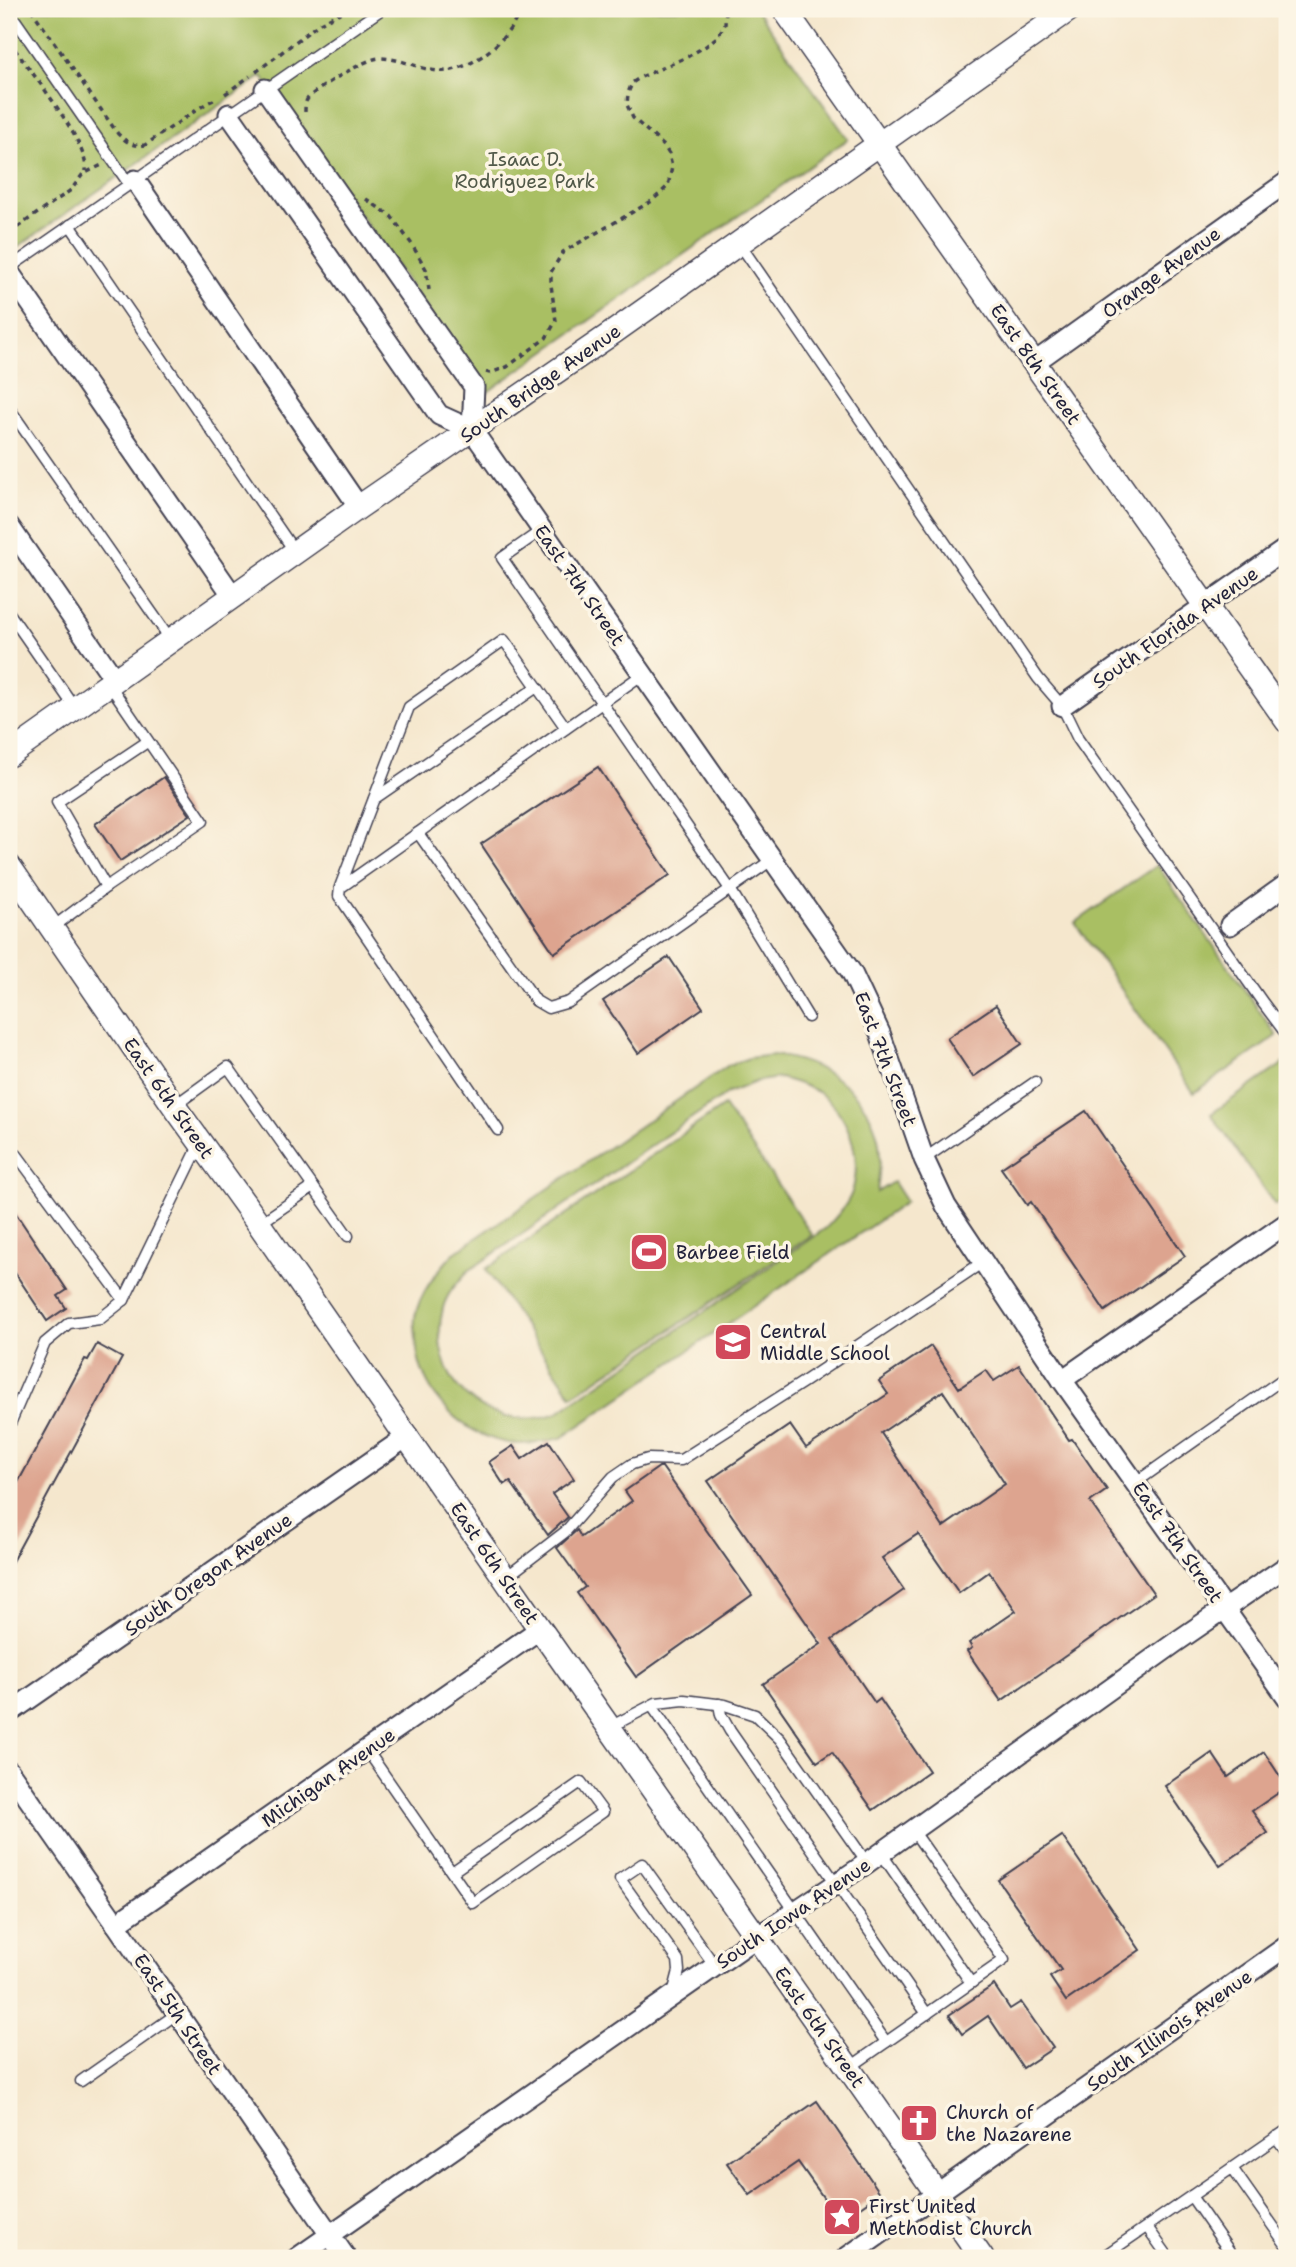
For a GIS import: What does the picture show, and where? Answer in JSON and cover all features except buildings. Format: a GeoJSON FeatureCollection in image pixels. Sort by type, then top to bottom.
{"type":"FeatureCollection","features":[{"type":"Feature","properties":{"kind":"street","name":"East 8th Street"},"geometry":{"type":"LineString","coordinates":[[783,9],[1287,720]]}},
{"type":"Feature","properties":{"kind":"street","name":"South Bridge Avenue"},"geometry":{"type":"LineString","coordinates":[[10,752],[1070,9]]}},
{"type":"Feature","properties":{"kind":"street"},"geometry":{"type":"LineString","coordinates":[[229,114],[439,415],[472,430],[474,387],[265,89]]}},
{"type":"Feature","properties":{"kind":"street"},"geometry":{"type":"LineString","coordinates":[[132,182],[359,507]]}},
{"type":"Feature","properties":{"kind":"street","name":"Orange Avenue"},"geometry":{"type":"LineString","coordinates":[[1035,362],[1287,182]]}},
{"type":"Feature","properties":{"kind":"street"},"geometry":{"type":"LineString","coordinates":[[9,270],[233,596]]}},
{"type":"Feature","properties":{"kind":"street","name":"East 7th Street"},"geometry":{"type":"LineString","coordinates":[[472,430],[852,974],[880,1033],[924,1160],[946,1206],[1062,1380],[1287,1696]]}},
{"type":"Feature","properties":{"kind":"street"},"geometry":{"type":"LineString","coordinates":[[9,526],[112,682]]}},
{"type":"Feature","properties":{"kind":"street","name":"South Florida Avenue"},"geometry":{"type":"LineString","coordinates":[[1062,706],[1287,548]]}},
{"type":"Feature","properties":{"kind":"street","name":"East 6th Street"},"geometry":{"type":"LineString","coordinates":[[9,866],[200,1144],[408,1436],[540,1629],[982,2258]]}},
{"type":"Feature","properties":{"kind":"street"},"geometry":{"type":"LineString","coordinates":[[1230,925],[1287,884]]}},
{"type":"Feature","properties":{"kind":"street"},"geometry":{"type":"LineString","coordinates":[[1062,1380],[1287,1223]]}},
{"type":"Feature","properties":{"kind":"street","name":"South Oregon Avenue"},"geometry":{"type":"LineString","coordinates":[[9,1713],[408,1436]]}},
{"type":"Feature","properties":{"kind":"street","name":"South Iowa Avenue"},"geometry":{"type":"LineString","coordinates":[[297,2258],[874,1858],[1287,1566]]}},
{"type":"Feature","properties":{"kind":"street","name":"Michigan Avenue"},"geometry":{"type":"LineString","coordinates":[[117,1924],[540,1629]]}},
{"type":"Feature","properties":{"kind":"street","name":"East 5th Street"},"geometry":{"type":"LineString","coordinates":[[9,1771],[345,2258]]}},
{"type":"Feature","properties":{"kind":"street","name":"South Illinois Avenue"},"geometry":{"type":"LineString","coordinates":[[846,2258],[1287,1946]]}},
{"type":"Feature","properties":{"kind":"lane"},"geometry":{"type":"LineString","coordinates":[[9,270],[382,9]]}},
{"type":"Feature","properties":{"kind":"lane"},"geometry":{"type":"LineString","coordinates":[[9,12],[132,182]]}},
{"type":"Feature","properties":{"kind":"lane"},"geometry":{"type":"LineString","coordinates":[[70,225],[295,552]]}},
{"type":"Feature","properties":{"kind":"lane"},"geometry":{"type":"LineString","coordinates":[[739,243],[1038,678],[1062,706],[1078,738],[1287,1035]]}},
{"type":"Feature","properties":{"kind":"lane"},"geometry":{"type":"LineString","coordinates":[[9,408],[171,640]]}},
{"type":"Feature","properties":{"kind":"lane"},"geometry":{"type":"LineString","coordinates":[[542,530],[502,558],[730,889],[808,1017]]}},
{"type":"Feature","properties":{"kind":"lane"},"geometry":{"type":"LineString","coordinates":[[9,614],[75,708]]}},
{"type":"Feature","properties":{"kind":"lane"},"geometry":{"type":"LineString","coordinates":[[498,1130],[339,897],[340,888],[409,707],[504,640],[566,728]]}},
{"type":"Feature","properties":{"kind":"lane"},"geometry":{"type":"LineString","coordinates":[[340,888],[643,674]]}},
{"type":"Feature","properties":{"kind":"lane"},"geometry":{"type":"LineString","coordinates":[[52,928],[106,887],[203,821],[147,742],[112,682]]}},
{"type":"Feature","properties":{"kind":"lane"},"geometry":{"type":"LineString","coordinates":[[373,800],[537,687]]}},
{"type":"Feature","properties":{"kind":"lane"},"geometry":{"type":"LineString","coordinates":[[106,887],[57,802],[147,742]]}},
{"type":"Feature","properties":{"kind":"lane"},"geometry":{"type":"LineString","coordinates":[[418,833],[536,1001],[548,1008],[569,1002],[773,859]]}},
{"type":"Feature","properties":{"kind":"lane"},"geometry":{"type":"LineString","coordinates":[[174,1106],[228,1067],[348,1237]]}},
{"type":"Feature","properties":{"kind":"lane"},"geometry":{"type":"LineString","coordinates":[[924,1160],[1035,1082]]}},
{"type":"Feature","properties":{"kind":"lane"},"geometry":{"type":"LineString","coordinates":[[9,1426],[45,1343],[69,1324],[100,1319],[124,1300],[200,1144]]}},
{"type":"Feature","properties":{"kind":"lane"},"geometry":{"type":"LineString","coordinates":[[17,1155],[124,1300]]}},
{"type":"Feature","properties":{"kind":"lane"},"geometry":{"type":"LineString","coordinates":[[259,1224],[313,1187]]}},
{"type":"Feature","properties":{"kind":"lane"},"geometry":{"type":"LineString","coordinates":[[505,1578],[565,1532],[614,1477],[632,1464],[648,1459],[681,1460],[983,1262]]}},
{"type":"Feature","properties":{"kind":"lane"},"geometry":{"type":"LineString","coordinates":[[1135,1483],[1287,1376]]}},
{"type":"Feature","properties":{"kind":"lane"},"geometry":{"type":"LineString","coordinates":[[610,1727],[656,1703],[684,1700],[719,1704],[755,1715],[780,1739],[971,1983]]}},
{"type":"Feature","properties":{"kind":"lane"},"geometry":{"type":"LineString","coordinates":[[719,1704],[721,1716],[730,1731],[927,2014]]}},
{"type":"Feature","properties":{"kind":"lane"},"geometry":{"type":"LineString","coordinates":[[652,1706],[886,2042]]}},
{"type":"Feature","properties":{"kind":"lane"},"geometry":{"type":"LineString","coordinates":[[367,1750],[473,1903],[603,1812],[581,1782],[452,1872]]}},
{"type":"Feature","properties":{"kind":"lane"},"geometry":{"type":"LineString","coordinates":[[849,2068],[1004,1960],[912,1829]]}},
{"type":"Feature","properties":{"kind":"lane"},"geometry":{"type":"LineString","coordinates":[[673,1995],[679,1972],[678,1960],[620,1880],[642,1864],[715,1966]]}},
{"type":"Feature","properties":{"kind":"lane"},"geometry":{"type":"LineString","coordinates":[[81,2081],[178,2013]]}},
{"type":"Feature","properties":{"kind":"lane"},"geometry":{"type":"LineString","coordinates":[[1103,2258],[1287,2130]]}},
{"type":"Feature","properties":{"kind":"lane"},"geometry":{"type":"LineString","coordinates":[[1276,2137],[1287,2152]]}},
{"type":"Feature","properties":{"kind":"lane"},"geometry":{"type":"LineString","coordinates":[[1232,2168],[1287,2246]]}},
{"type":"Feature","properties":{"kind":"lane"},"geometry":{"type":"LineString","coordinates":[[1191,2196],[1234,2258]]}},
{"type":"Feature","properties":{"kind":"lane"},"geometry":{"type":"LineString","coordinates":[[1147,2227],[1169,2258]]}},
{"type":"Feature","properties":{"kind":"path"},"geometry":{"type":"LineString","coordinates":[[31,9],[118,134],[136,146],[145,145],[207,103],[231,92],[302,36],[347,9]]}},
{"type":"Feature","properties":{"kind":"path"},"geometry":{"type":"LineString","coordinates":[[305,114],[309,98],[349,71],[376,57],[435,70],[446,71],[463,66],[500,41],[512,28],[520,9]]}},
{"type":"Feature","properties":{"kind":"path"},"geometry":{"type":"LineString","coordinates":[[482,371],[490,373],[508,367],[546,338],[556,321],[551,272],[563,253],[652,201],[668,186],[672,167],[669,154],[664,145],[633,118],[627,104],[628,93],[632,83],[641,77],[687,57],[718,36],[725,24],[726,9]]}},
{"type":"Feature","properties":{"kind":"path"},"geometry":{"type":"LineString","coordinates":[[9,41],[77,138],[87,162],[86,172]]}},
{"type":"Feature","properties":{"kind":"path"},"geometry":{"type":"LineString","coordinates":[[9,233],[65,195],[86,172],[100,166]]}},
{"type":"Feature","properties":{"kind":"path"},"geometry":{"type":"LineString","coordinates":[[360,194],[391,216],[411,243],[426,269],[430,297]]}},
{"type":"Feature","properties":{"kind":"green space","name":"Isaac D. Rodriguez Park"},"geometry":{"type":"Polygon","coordinates":[[[9,9],[756,9],[848,139],[486,393],[262,76],[9,253],[9,9]]]}},
{"type":"Feature","properties":{"kind":"green space"},"geometry":{"type":"Polygon","coordinates":[[[1157,865],[1277,1036],[1194,1093],[1075,923],[1157,865]]]}},
{"type":"Feature","properties":{"kind":"green space"},"geometry":{"type":"Polygon","coordinates":[[[773,1055],[808,1063],[839,1080],[852,1091],[872,1120],[878,1138],[880,1158],[877,1192],[893,1182],[906,1202],[561,1438],[532,1443],[503,1442],[469,1428],[455,1417],[442,1404],[424,1374],[416,1339],[417,1308],[441,1268],[453,1254],[729,1065],[749,1058],[773,1055]],[[780,1078],[758,1081],[728,1093],[467,1272],[453,1288],[445,1303],[440,1334],[443,1357],[452,1378],[466,1396],[484,1408],[505,1416],[529,1418],[555,1414],[826,1228],[844,1207],[852,1192],[856,1164],[850,1136],[837,1110],[827,1100],[812,1089],[780,1078]]]}},
{"type":"Feature","properties":{"kind":"green space"},"geometry":{"type":"Polygon","coordinates":[[[1287,1061],[1287,1196],[1275,1205],[1211,1114],[1287,1061]]]}},
{"type":"Feature","properties":{"kind":"green space","name":"Barbee Field"},"geometry":{"type":"Polygon","coordinates":[[[724,1106],[812,1235],[572,1396],[486,1269],[724,1106]]]}},
{"type":"Feature","properties":{"kind":"place","name":"Barbee Field"},"geometry":{"type":"Point","coordinates":[649,1252]}},
{"type":"Feature","properties":{"kind":"place","name":"Central Middle School"},"geometry":{"type":"Point","coordinates":[733,1342]}},
{"type":"Feature","properties":{"kind":"place","name":"Church of the Nazarene"},"geometry":{"type":"Point","coordinates":[919,2123]}},
{"type":"Feature","properties":{"kind":"place","name":"First United Methodist Church"},"geometry":{"type":"Point","coordinates":[842,2217]}}]}
